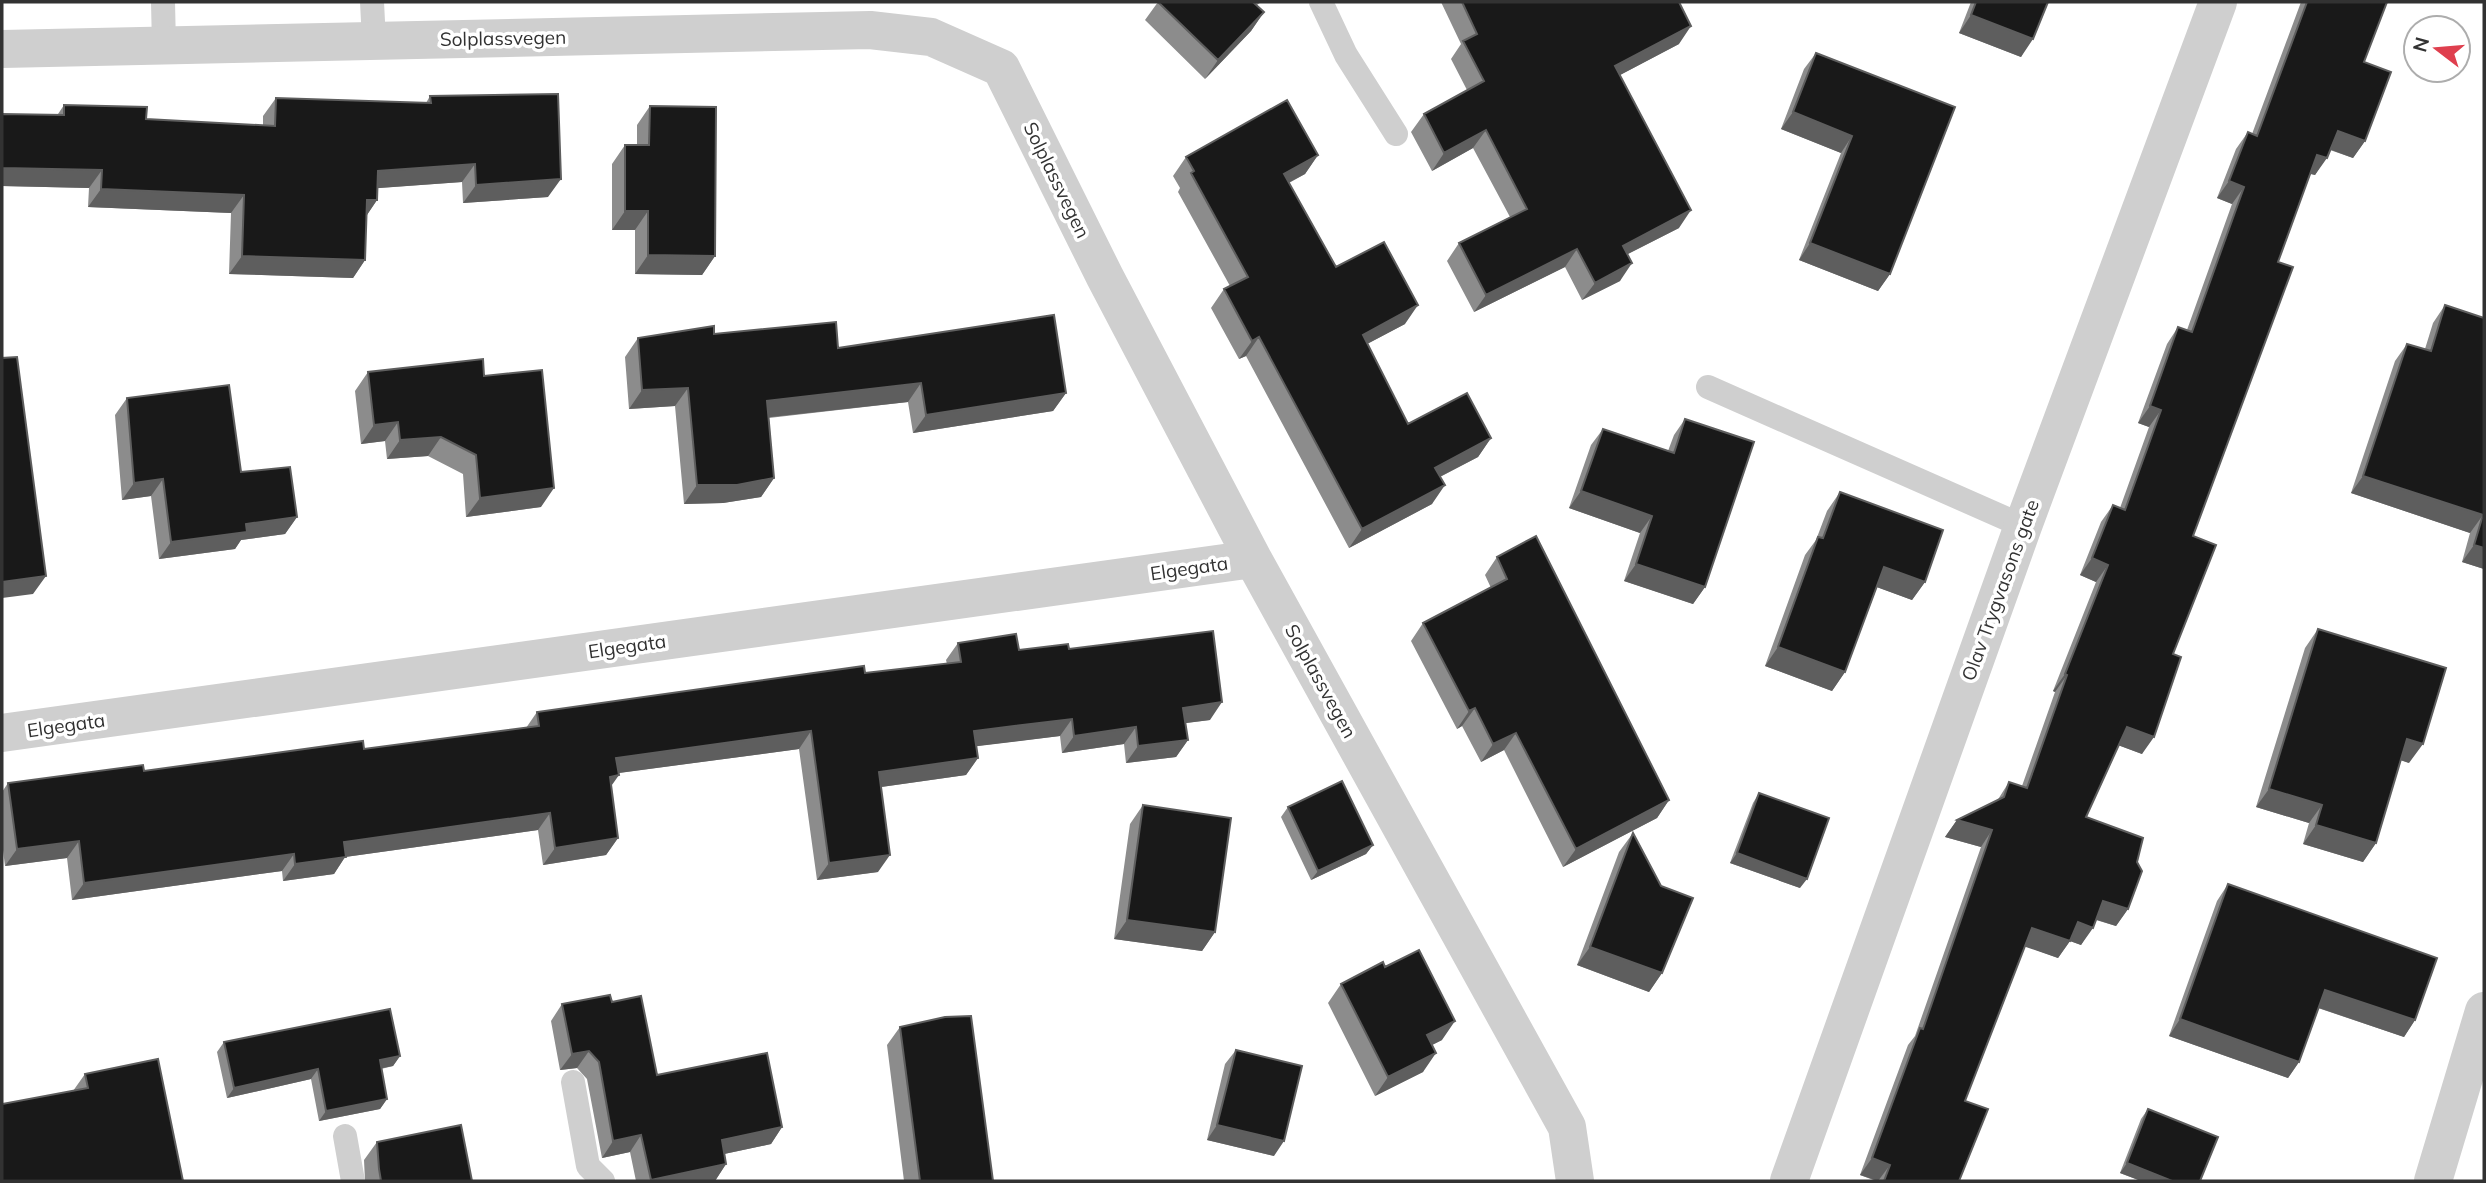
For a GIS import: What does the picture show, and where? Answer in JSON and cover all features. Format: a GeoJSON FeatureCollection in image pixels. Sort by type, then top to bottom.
{"type":"FeatureCollection","features":[{"type":"Feature","properties":{"kind":"street","name":"Olav Trygvasons gate"},"geometry":{"type":"LineString","coordinates":[[1789,1181],[2023,526],[2218,2]]}},
{"type":"Feature","properties":{"kind":"street","name":"Solplassvegen"},"geometry":{"type":"LineString","coordinates":[[2,49],[870,30],[931,37],[1001,68],[1105,277],[1253,559],[1567,1127],[1576,1181]]}},
{"type":"Feature","properties":{"kind":"street","name":"Elgegata"},"geometry":{"type":"LineString","coordinates":[[2,733],[1253,559]]}},
{"type":"Feature","properties":{"kind":"street"},"geometry":{"type":"LineString","coordinates":[[2433,1181],[2484,1011]]}},
{"type":"Feature","properties":{"kind":"lane"},"geometry":{"type":"LineString","coordinates":[[163,2],[164,46]]}},
{"type":"Feature","properties":{"kind":"lane"},"geometry":{"type":"LineString","coordinates":[[372,2],[374,41]]}},
{"type":"Feature","properties":{"kind":"lane"},"geometry":{"type":"LineString","coordinates":[[1321,2],[1346,55],[1396,134]]}},
{"type":"Feature","properties":{"kind":"lane"},"geometry":{"type":"LineString","coordinates":[[1708,387],[2023,526]]}},
{"type":"Feature","properties":{"kind":"lane"},"geometry":{"type":"LineString","coordinates":[[573,1082],[588,1166],[603,1181]]}},
{"type":"Feature","properties":{"kind":"lane"},"geometry":{"type":"LineString","coordinates":[[345,1136],[354,1181]]}},
{"type":"Feature","properties":{"kind":"building"},"geometry":{"type":"Polygon","coordinates":[[[1158,2],[1255,2],[1264,12],[1218,60],[1158,2]]]}},
{"type":"Feature","properties":{"kind":"building"},"geometry":{"type":"Polygon","coordinates":[[[1462,2],[1679,2],[1691,26],[1615,66],[1691,210],[1623,246],[1632,263],[1595,283],[1577,249],[1486,295],[1459,243],[1527,209],[1486,130],[1444,153],[1424,114],[1484,81],[1463,41],[1477,34],[1462,2]]]}},
{"type":"Feature","properties":{"kind":"building"},"geometry":{"type":"Polygon","coordinates":[[[1976,2],[2048,2],[2033,39],[1971,15],[1976,2]]]}},
{"type":"Feature","properties":{"kind":"building"},"geometry":{"type":"Polygon","coordinates":[[[2307,2],[2387,2],[2364,62],[2391,72],[2365,141],[2338,131],[2327,158],[2317,155],[2278,262],[2293,267],[2193,536],[2216,545],[2173,654],[2181,657],[2154,737],[2127,727],[2086,817],[2143,838],[2137,862],[2142,871],[2128,909],[2103,901],[2093,928],[2078,922],[2070,941],[2032,928],[1965,1101],[1988,1109],[1959,1181],[1884,1181],[1890,1165],[1872,1158],[1920,1028],[1923,1029],[1992,830],[1957,820],[2004,797],[2009,782],[2027,788],[2067,675],[2065,674],[2108,565],[2092,558],[2113,505],[2125,510],[2161,410],[2150,406],[2178,327],[2192,332],[2244,187],[2229,181],[2248,132],[2257,136],[2307,2]]]}},
{"type":"Feature","properties":{"kind":"building"},"geometry":{"type":"Polygon","coordinates":[[[1816,53],[1955,107],[1890,274],[1810,243],[1852,136],[1793,112],[1816,53]]]}},
{"type":"Feature","properties":{"kind":"building"},"geometry":{"type":"Polygon","coordinates":[[[558,94],[561,179],[476,185],[475,164],[378,171],[377,200],[367,200],[365,260],[242,256],[244,195],[101,189],[102,170],[2,168],[2,114],[64,115],[64,105],[147,107],[146,119],[275,126],[276,98],[431,103],[430,96],[558,94]]]}},
{"type":"Feature","properties":{"kind":"building"},"geometry":{"type":"Polygon","coordinates":[[[1287,100],[1318,155],[1284,174],[1336,267],[1384,242],[1418,305],[1363,335],[1408,424],[1467,393],[1491,438],[1435,468],[1445,485],[1362,529],[1259,337],[1252,341],[1224,289],[1248,277],[1191,173],[1194,171],[1186,157],[1287,100]]]}},
{"type":"Feature","properties":{"kind":"building"},"geometry":{"type":"Polygon","coordinates":[[[650,106],[716,107],[715,256],[648,255],[648,211],[625,211],[625,145],[649,145],[650,106]]]}},
{"type":"Feature","properties":{"kind":"building"},"geometry":{"type":"Polygon","coordinates":[[[2445,305],[2484,318],[2484,548],[2474,545],[2483,515],[2363,476],[2407,344],[2431,351],[2445,305]]]}},
{"type":"Feature","properties":{"kind":"building"},"geometry":{"type":"Polygon","coordinates":[[[1054,315],[1066,393],[926,415],[921,383],[767,401],[774,478],[737,485],[697,485],[688,388],[642,390],[638,338],[714,326],[714,334],[836,322],[838,348],[1054,315]]]}},
{"type":"Feature","properties":{"kind":"building"},"geometry":{"type":"Polygon","coordinates":[[[17,357],[46,576],[2,582],[2,358],[17,357]]]}},
{"type":"Feature","properties":{"kind":"building"},"geometry":{"type":"Polygon","coordinates":[[[483,359],[484,376],[542,370],[554,488],[480,498],[476,455],[441,437],[400,440],[398,422],[374,425],[368,372],[483,359]]]}},
{"type":"Feature","properties":{"kind":"building"},"geometry":{"type":"Polygon","coordinates":[[[229,385],[241,472],[290,467],[297,517],[246,524],[247,532],[171,542],[163,479],[134,483],[127,398],[229,385]]]}},
{"type":"Feature","properties":{"kind":"building"},"geometry":{"type":"Polygon","coordinates":[[[1685,419],[1754,442],[1705,587],[1636,564],[1652,516],[1581,491],[1603,429],[1674,453],[1685,419]]]}},
{"type":"Feature","properties":{"kind":"building"},"geometry":{"type":"Polygon","coordinates":[[[1840,492],[1943,530],[1925,582],[1884,567],[1845,672],[1778,647],[1818,537],[1823,538],[1840,492]]]}},
{"type":"Feature","properties":{"kind":"building"},"geometry":{"type":"Polygon","coordinates":[[[1536,536],[1669,800],[1576,849],[1516,733],[1493,744],[1475,708],[1469,711],[1423,623],[1507,579],[1497,557],[1536,536]]]}},
{"type":"Feature","properties":{"kind":"building"},"geometry":{"type":"Polygon","coordinates":[[[2318,629],[2446,668],[2423,744],[2407,739],[2376,843],[2316,825],[2322,805],[2269,789],[2318,629]]]}},
{"type":"Feature","properties":{"kind":"building"},"geometry":{"type":"Polygon","coordinates":[[[1213,631],[1222,702],[1183,708],[1188,740],[1138,746],[1136,727],[1074,736],[1072,719],[974,731],[978,758],[879,772],[890,855],[829,863],[811,731],[616,758],[619,775],[610,777],[618,838],[555,848],[550,813],[344,842],[346,857],[295,864],[294,854],[84,883],[79,841],[17,849],[8,783],[143,765],[144,771],[363,741],[364,749],[539,726],[537,712],[864,666],[865,673],[961,662],[958,643],[1016,634],[1019,650],[1068,644],[1069,649],[1213,631]]]}},
{"type":"Feature","properties":{"kind":"building"},"geometry":{"type":"Polygon","coordinates":[[[1342,781],[1373,845],[1318,871],[1288,807],[1342,781]]]}},
{"type":"Feature","properties":{"kind":"building"},"geometry":{"type":"Polygon","coordinates":[[[1759,793],[1829,818],[1807,879],[1737,853],[1759,793]]]}},
{"type":"Feature","properties":{"kind":"building"},"geometry":{"type":"Polygon","coordinates":[[[1143,805],[1231,818],[1215,932],[1127,920],[1143,805]]]}},
{"type":"Feature","properties":{"kind":"building"},"geometry":{"type":"Polygon","coordinates":[[[1633,833],[1661,886],[1693,898],[1662,973],[1590,947],[1633,833]]]}},
{"type":"Feature","properties":{"kind":"building"},"geometry":{"type":"Polygon","coordinates":[[[2228,884],[2437,958],[2415,1020],[2325,990],[2299,1062],[2180,1019],[2228,884]]]}},
{"type":"Feature","properties":{"kind":"building"},"geometry":{"type":"Polygon","coordinates":[[[1419,950],[1455,1021],[1427,1035],[1436,1053],[1388,1077],[1341,984],[1383,962],[1385,967],[1419,950]]]}},
{"type":"Feature","properties":{"kind":"building"},"geometry":{"type":"Polygon","coordinates":[[[610,995],[612,1002],[641,996],[657,1075],[767,1053],[782,1127],[722,1140],[726,1164],[651,1180],[641,1135],[613,1141],[599,1062],[589,1051],[572,1054],[562,1004],[610,995]]]}},
{"type":"Feature","properties":{"kind":"building"},"geometry":{"type":"Polygon","coordinates":[[[390,1009],[400,1056],[380,1060],[387,1099],[326,1111],[318,1069],[234,1088],[224,1042],[390,1009]]]}},
{"type":"Feature","properties":{"kind":"building"},"geometry":{"type":"Polygon","coordinates":[[[971,1016],[993,1181],[920,1181],[900,1027],[945,1017],[971,1016]]]}},
{"type":"Feature","properties":{"kind":"building"},"geometry":{"type":"Polygon","coordinates":[[[1236,1050],[1302,1066],[1284,1141],[1217,1125],[1236,1050]]]}},
{"type":"Feature","properties":{"kind":"building"},"geometry":{"type":"Polygon","coordinates":[[[158,1059],[183,1181],[2,1181],[2,1104],[88,1088],[85,1074],[158,1059]]]}},
{"type":"Feature","properties":{"kind":"building"},"geometry":{"type":"Polygon","coordinates":[[[2148,1109],[2218,1137],[2200,1181],[2172,1181],[2127,1163],[2148,1109]]]}},
{"type":"Feature","properties":{"kind":"building"},"geometry":{"type":"Polygon","coordinates":[[[461,1125],[472,1181],[381,1181],[377,1142],[461,1125]]]}}]}
